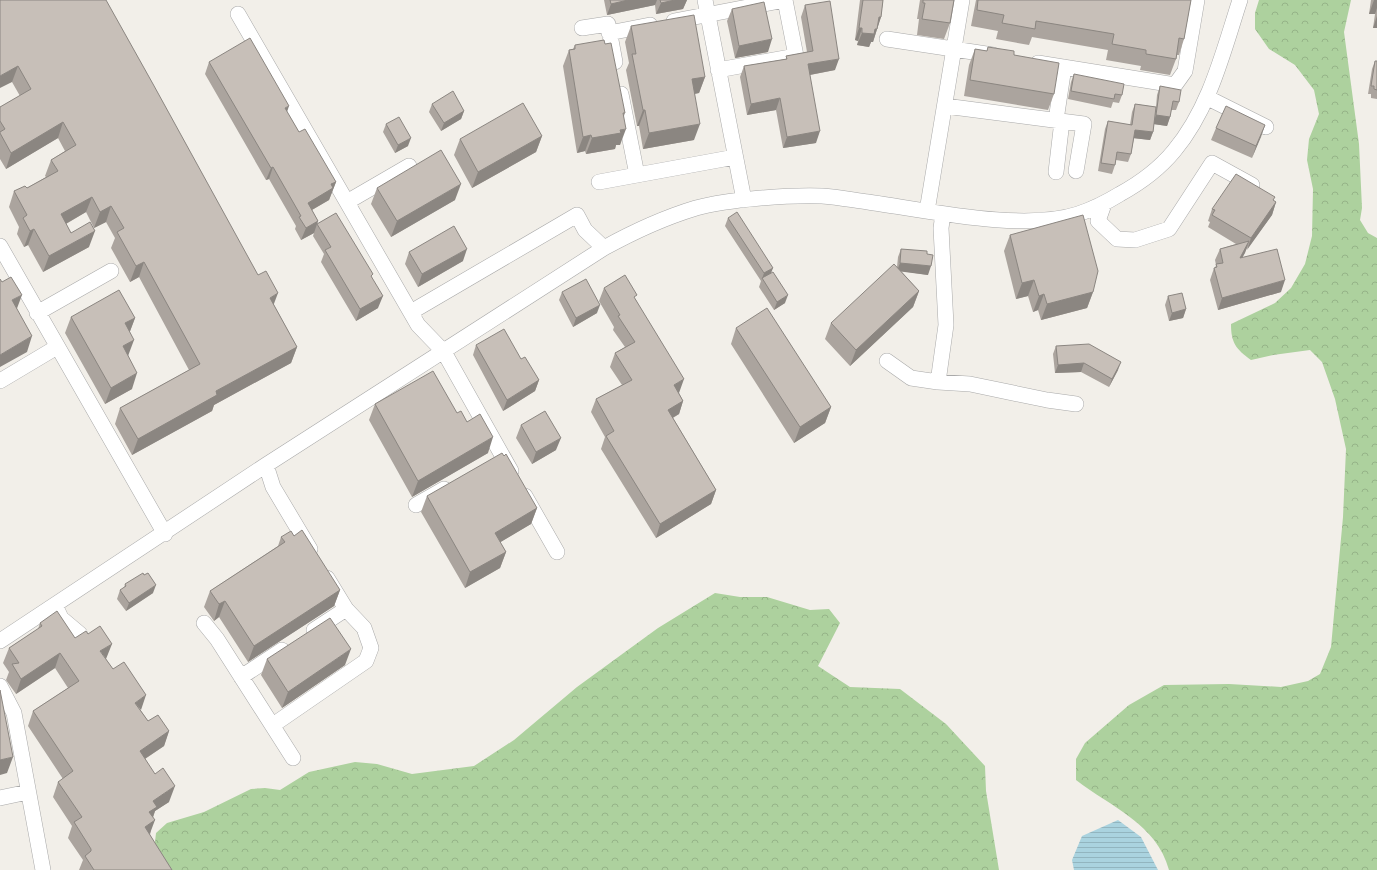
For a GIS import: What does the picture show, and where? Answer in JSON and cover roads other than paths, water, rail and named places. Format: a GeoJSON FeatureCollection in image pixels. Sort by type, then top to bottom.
{"type":"FeatureCollection","features":[{"type":"Feature","properties":{"kind":"street"},"geometry":{"type":"LineString","coordinates":[[609,33],[706,7],[785,0],[796,56],[718,70]]}},
{"type":"Feature","properties":{"kind":"street"},"geometry":{"type":"LineString","coordinates":[[927,210],[962,0]]}},
{"type":"Feature","properties":{"kind":"street"},"geometry":{"type":"LineString","coordinates":[[1024,60],[1175,84],[1185,71],[1197,0]]}},
{"type":"Feature","properties":{"kind":"street"},"geometry":{"type":"LineString","coordinates":[[0,641],[165,534],[266,465],[604,248],[643,227],[697,208],[744,200],[823,196],[927,210],[943,214],[1031,221],[1078,214],[1104,204],[1130,189],[1154,171],[1174,152],[1188,133],[1208,98],[1240,0]]}},
{"type":"Feature","properties":{"kind":"street"},"geometry":{"type":"LineString","coordinates":[[706,7],[744,200]]}},
{"type":"Feature","properties":{"kind":"street"},"geometry":{"type":"LineString","coordinates":[[238,14],[410,312],[418,325],[444,352],[557,552]]}},
{"type":"Feature","properties":{"kind":"street"},"geometry":{"type":"LineString","coordinates":[[582,28],[608,24],[637,175]]}},
{"type":"Feature","properties":{"kind":"street"},"geometry":{"type":"LineString","coordinates":[[887,38],[1009,58]]}},
{"type":"Feature","properties":{"kind":"street"},"geometry":{"type":"LineString","coordinates":[[1056,172],[1064,67]]}},
{"type":"Feature","properties":{"kind":"street"},"geometry":{"type":"LineString","coordinates":[[1208,98],[1266,127]]}},
{"type":"Feature","properties":{"kind":"street"},"geometry":{"type":"LineString","coordinates":[[945,106],[1084,124],[1076,171]]}},
{"type":"Feature","properties":{"kind":"street"},"geometry":{"type":"LineString","coordinates":[[599,182],[735,157]]}},
{"type":"Feature","properties":{"kind":"street"},"geometry":{"type":"LineString","coordinates":[[1104,204],[1098,221],[1117,239],[1135,240],[1169,229],[1212,163],[1268,194]]}},
{"type":"Feature","properties":{"kind":"street"},"geometry":{"type":"LineString","coordinates":[[347,202],[410,166]]}},
{"type":"Feature","properties":{"kind":"street"},"geometry":{"type":"LineString","coordinates":[[938,382],[946,325],[941,228],[943,214]]}},
{"type":"Feature","properties":{"kind":"street"},"geometry":{"type":"LineString","coordinates":[[410,312],[577,215],[585,230],[604,248]]}},
{"type":"Feature","properties":{"kind":"street"},"geometry":{"type":"LineString","coordinates":[[0,246],[37,313],[165,534]]}},
{"type":"Feature","properties":{"kind":"street"},"geometry":{"type":"LineString","coordinates":[[37,313],[111,271]]}},
{"type":"Feature","properties":{"kind":"street"},"geometry":{"type":"LineString","coordinates":[[0,381],[57,347]]}},
{"type":"Feature","properties":{"kind":"street"},"geometry":{"type":"LineString","coordinates":[[887,361],[910,378],[970,384],[1048,400],[1076,404]]}},
{"type":"Feature","properties":{"kind":"street"},"geometry":{"type":"LineString","coordinates":[[489,463],[502,455]]}},
{"type":"Feature","properties":{"kind":"street"},"geometry":{"type":"LineString","coordinates":[[266,465],[272,487],[346,610],[364,628],[371,648],[366,661],[273,725]]}},
{"type":"Feature","properties":{"kind":"street"},"geometry":{"type":"LineString","coordinates":[[416,505],[456,482]]}},
{"type":"Feature","properties":{"kind":"street"},"geometry":{"type":"LineString","coordinates":[[56,605],[62,618],[80,634]]}},
{"type":"Feature","properties":{"kind":"street"},"geometry":{"type":"LineString","coordinates":[[241,677],[346,610]]}},
{"type":"Feature","properties":{"kind":"street"},"geometry":{"type":"LineString","coordinates":[[204,623],[218,639],[273,725],[292,758]]}},
{"type":"Feature","properties":{"kind":"street"},"geometry":{"type":"LineString","coordinates":[[0,686],[14,713],[43,870]]}},
{"type":"Feature","properties":{"kind":"street"},"geometry":{"type":"LineString","coordinates":[[0,798],[28,792]]}},
{"type":"Feature","properties":{"kind":"water"},"geometry":{"type":"Polygon","coordinates":[[[1118,820],[1141,837],[1158,870],[1074,870],[1072,860],[1082,836],[1118,820]]]}}]}
